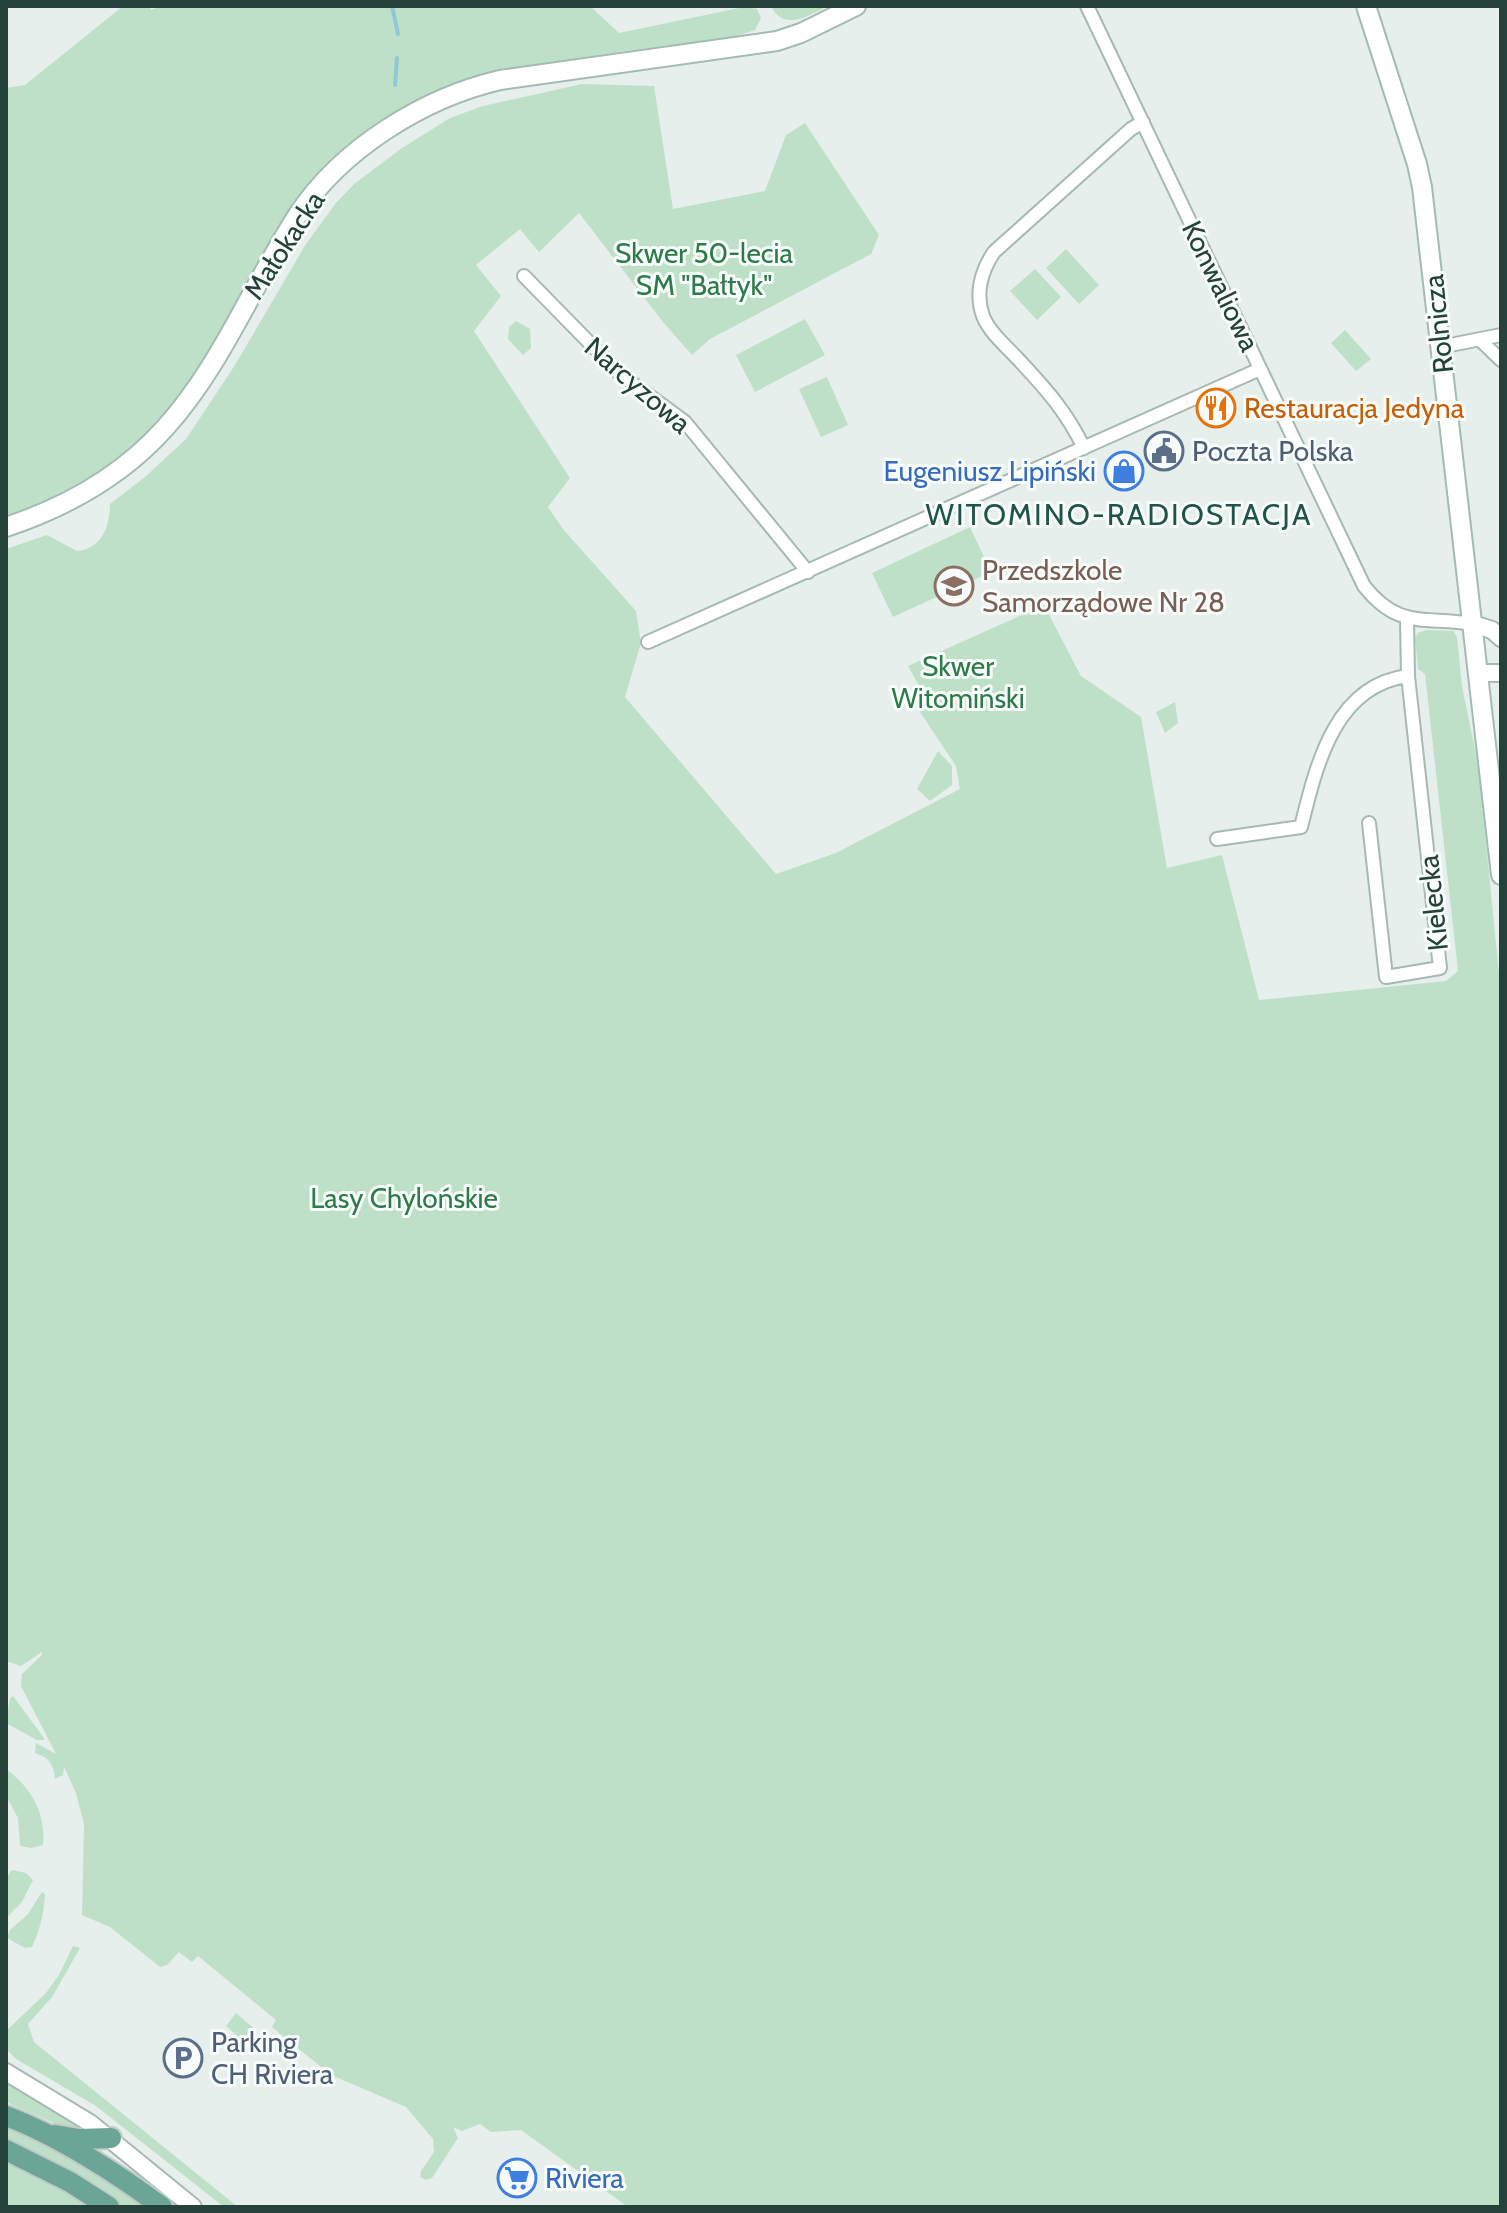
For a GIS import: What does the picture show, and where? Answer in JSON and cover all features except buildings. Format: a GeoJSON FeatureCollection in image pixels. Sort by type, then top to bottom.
{"type":"FeatureCollection","features":[{"type":"Feature","properties":{"kind":"main road","name":"Małokacka"},"geometry":{"type":"LineString","coordinates":[[6,527],[50,511],[96,486],[165,428],[209,368],[285,236],[316,191],[346,161],[421,109],[463,91],[500,80],[777,41],[801,33],[856,6]]}},
{"type":"Feature","properties":{"kind":"main road","name":"Rolnicza"},"geometry":{"type":"LineString","coordinates":[[1366,6],[1417,164],[1426,215],[1479,673]]}},
{"type":"Feature","properties":{"kind":"main road"},"geometry":{"type":"LineString","coordinates":[[1479,673],[1501,875]]}},
{"type":"Feature","properties":{"kind":"main road"},"geometry":{"type":"LineString","coordinates":[[6,2116],[45,2134],[136,2187],[162,2207]]}},
{"type":"Feature","properties":{"kind":"main road"},"geometry":{"type":"LineString","coordinates":[[45,2134],[79,2139],[111,2138]]}},
{"type":"Feature","properties":{"kind":"main road"},"geometry":{"type":"LineString","coordinates":[[6,2150],[70,2182],[109,2207]]}},
{"type":"Feature","properties":{"kind":"street","name":"Konwaliowa"},"geometry":{"type":"LineString","coordinates":[[1087,6],[1364,586],[1376,602],[1407,619]]}},
{"type":"Feature","properties":{"kind":"street"},"geometry":{"type":"LineString","coordinates":[[1084,448],[1069,417],[987,324],[979,288],[987,262],[994,252],[1131,129],[1143,122]]}},
{"type":"Feature","properties":{"kind":"street","name":"Narcyzowa"},"geometry":{"type":"LineString","coordinates":[[524,276],[621,375],[685,422],[808,572]]}},
{"type":"Feature","properties":{"kind":"street"},"geometry":{"type":"LineString","coordinates":[[1440,347],[1501,335]]}},
{"type":"Feature","properties":{"kind":"street"},"geometry":{"type":"LineString","coordinates":[[1480,340],[1501,360]]}},
{"type":"Feature","properties":{"kind":"street"},"geometry":{"type":"LineString","coordinates":[[648,642],[1260,369]]}},
{"type":"Feature","properties":{"kind":"street"},"geometry":{"type":"LineString","coordinates":[[1407,619],[1444,619],[1473,624],[1492,630],[1501,638]]}},
{"type":"Feature","properties":{"kind":"street","name":"Kielecka"},"geometry":{"type":"LineString","coordinates":[[1369,823],[1386,977],[1440,968],[1408,676],[1407,619]]}},
{"type":"Feature","properties":{"kind":"street"},"geometry":{"type":"LineString","coordinates":[[1479,673],[1501,673]]}},
{"type":"Feature","properties":{"kind":"street"},"geometry":{"type":"LineString","coordinates":[[1217,839],[1301,827],[1317,765],[1332,729],[1370,690],[1392,678],[1408,676]]}},
{"type":"Feature","properties":{"kind":"street"},"geometry":{"type":"LineString","coordinates":[[6,2072],[111,2138],[193,2207]]}},
{"type":"Feature","properties":{"kind":"green space"},"geometry":{"type":"Polygon","coordinates":[[[123,6],[149,6],[151,10],[162,6],[590,6],[619,33],[744,7],[757,9],[761,18],[755,30],[734,37],[626,51],[479,76],[412,104],[307,188],[290,209],[197,372],[159,421],[125,452],[88,478],[6,518],[6,88],[25,85],[123,6]]]}},
{"type":"Feature","properties":{"kind":"green space"},"geometry":{"type":"Polygon","coordinates":[[[771,6],[828,6],[797,20],[789,20],[776,14],[771,6]]]}},
{"type":"Feature","properties":{"kind":"green space","name":"Lasy Chylońskie"},"geometry":{"type":"Polygon","coordinates":[[[582,84],[654,86],[673,209],[765,191],[786,135],[805,123],[879,235],[871,254],[710,339],[692,355],[579,213],[539,252],[520,229],[476,265],[501,296],[474,331],[570,478],[548,507],[563,529],[636,611],[641,643],[625,697],[776,874],[836,853],[960,789],[956,766],[918,709],[916,704],[925,696],[908,666],[1044,605],[1081,676],[1141,717],[1167,868],[1222,855],[1259,1000],[1446,981],[1458,971],[1425,674],[1418,669],[1415,638],[1426,630],[1453,631],[1457,637],[1462,686],[1478,764],[1501,993],[1501,2207],[628,2207],[521,2130],[491,2132],[480,2124],[462,2131],[453,2127],[458,2138],[432,2178],[426,2180],[420,2177],[421,2171],[434,2152],[433,2139],[406,2107],[331,2075],[272,2027],[276,2020],[198,1956],[192,1962],[179,1952],[167,1965],[160,1967],[110,1927],[82,1915],[84,1824],[76,1793],[64,1767],[63,1775],[55,1779],[50,1762],[35,1753],[36,1743],[56,1754],[21,1686],[22,1674],[42,1652],[21,1666],[6,1661],[6,549],[47,535],[77,551],[98,541],[106,528],[110,504],[186,439],[235,365],[306,244],[354,184],[402,148],[450,118],[483,106],[582,84]]]}},
{"type":"Feature","properties":{"kind":"green space"},"geometry":{"type":"Polygon","coordinates":[[[1066,249],[1099,285],[1079,304],[1046,268],[1066,249]]]}},
{"type":"Feature","properties":{"kind":"green space"},"geometry":{"type":"Polygon","coordinates":[[[1035,269],[1061,297],[1037,320],[1010,291],[1035,269]]]}},
{"type":"Feature","properties":{"kind":"green space"},"geometry":{"type":"Polygon","coordinates":[[[805,319],[825,355],[755,392],[736,355],[805,319]]]}},
{"type":"Feature","properties":{"kind":"green space"},"geometry":{"type":"Polygon","coordinates":[[[516,321],[530,329],[531,348],[523,355],[508,339],[509,327],[516,321]]]}},
{"type":"Feature","properties":{"kind":"green space"},"geometry":{"type":"Polygon","coordinates":[[[1345,330],[1371,359],[1356,371],[1331,343],[1345,330]]]}},
{"type":"Feature","properties":{"kind":"green space"},"geometry":{"type":"Polygon","coordinates":[[[827,377],[848,425],[821,437],[799,389],[827,377]]]}},
{"type":"Feature","properties":{"kind":"green space"},"geometry":{"type":"Polygon","coordinates":[[[970,527],[991,572],[893,617],[872,573],[970,527]]]}},
{"type":"Feature","properties":{"kind":"green space"},"geometry":{"type":"Polygon","coordinates":[[[1175,702],[1178,723],[1165,733],[1156,712],[1175,702]]]}},
{"type":"Feature","properties":{"kind":"green space"},"geometry":{"type":"Polygon","coordinates":[[[938,751],[952,766],[952,785],[930,801],[917,789],[938,751]]]}},
{"type":"Feature","properties":{"kind":"green space"},"geometry":{"type":"Polygon","coordinates":[[[13,1696],[44,1740],[37,1740],[6,1723],[10,1698],[13,1696]]]}},
{"type":"Feature","properties":{"kind":"green space"},"geometry":{"type":"Polygon","coordinates":[[[6,1769],[23,1784],[35,1802],[42,1822],[43,1845],[31,1848],[20,1846],[18,1818],[6,1796],[6,1769]]]}},
{"type":"Feature","properties":{"kind":"green space"},"geometry":{"type":"Polygon","coordinates":[[[12,1870],[26,1873],[33,1880],[22,1902],[6,1918],[6,1878],[12,1870]]]}},
{"type":"Feature","properties":{"kind":"green space"},"geometry":{"type":"Polygon","coordinates":[[[42,1892],[45,1894],[43,1915],[32,1947],[25,1948],[7,1938],[10,1930],[28,1914],[42,1892]]]}},
{"type":"Feature","properties":{"kind":"green space"},"geometry":{"type":"Polygon","coordinates":[[[73,1946],[80,1948],[52,1997],[28,2024],[34,2042],[238,2207],[224,2207],[96,2106],[16,2059],[6,2049],[6,2031],[46,1993],[73,1946]]]}},
{"type":"Feature","properties":{"kind":"green space"},"geometry":{"type":"Polygon","coordinates":[[[236,2013],[256,2030],[245,2043],[226,2026],[236,2013]]]}},
{"type":"Feature","properties":{"kind":"green space"},"geometry":{"type":"Polygon","coordinates":[[[6,2083],[92,2135],[63,2127],[6,2102],[6,2083]]]}},
{"type":"Feature","properties":{"kind":"green space"},"geometry":{"type":"Polygon","coordinates":[[[6,2125],[77,2159],[150,2207],[124,2207],[77,2178],[6,2142],[6,2125]]]}},
{"type":"Feature","properties":{"kind":"green space"},"geometry":{"type":"Polygon","coordinates":[[[6,2159],[94,2207],[6,2205],[6,2159]]]}},
{"type":"Feature","properties":{"kind":"waterway"},"geometry":{"type":"LineString","coordinates":[[392,6],[398,34]]}},
{"type":"Feature","properties":{"kind":"waterway"},"geometry":{"type":"LineString","coordinates":[[395,85],[397,58]]}},
{"type":"Feature","properties":{"kind":"place","name":"Restauracja Jedyna"},"geometry":{"type":"Point","coordinates":[1216,408]}},
{"type":"Feature","properties":{"kind":"place","name":"Poczta Polska"},"geometry":{"type":"Point","coordinates":[1164,451]}},
{"type":"Feature","properties":{"kind":"place","name":"Eugeniusz Lipiński"},"geometry":{"type":"Point","coordinates":[1124,471]}},
{"type":"Feature","properties":{"kind":"place","name":"Przedszkole Samorządowe Nr 28"},"geometry":{"type":"Point","coordinates":[954,586]}},
{"type":"Feature","properties":{"kind":"place","name":"Parking CH Riviera"},"geometry":{"type":"Point","coordinates":[183,2058]}},
{"type":"Feature","properties":{"kind":"place","name":"Riviera"},"geometry":{"type":"Point","coordinates":[517,2178]}},
{"type":"Feature","properties":{"kind":"district","name":"WITOMINO-RADIOSTACJA"},"geometry":{"type":"Point","coordinates":[1119,515]}},
{"type":"Feature","properties":{"kind":"park label","name":"Skwer 50-lecia SM \"Bałtyk\""},"geometry":{"type":"Point","coordinates":[704,269]}},
{"type":"Feature","properties":{"kind":"park label","name":"Skwer Witomiński"},"geometry":{"type":"Point","coordinates":[958,682]}}]}
